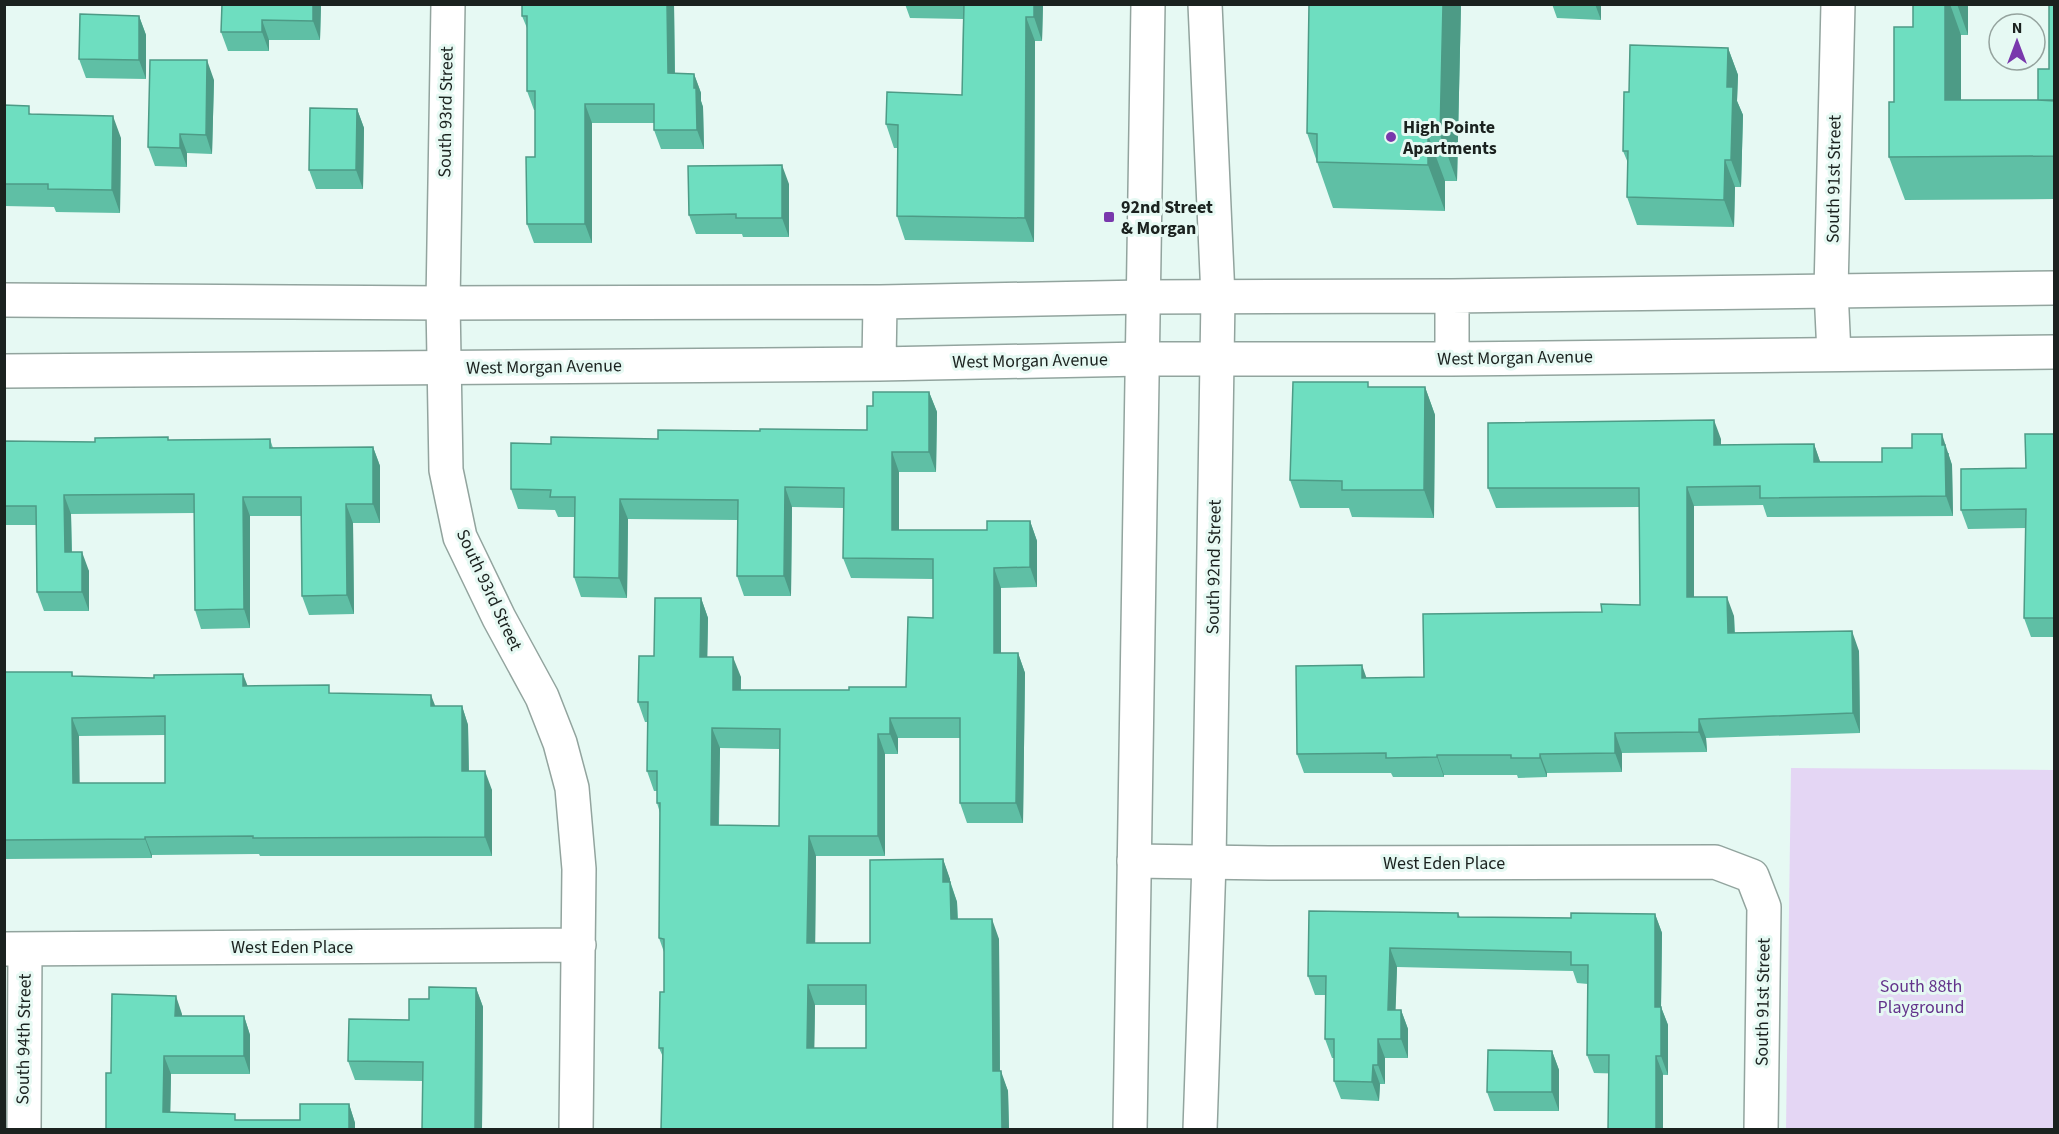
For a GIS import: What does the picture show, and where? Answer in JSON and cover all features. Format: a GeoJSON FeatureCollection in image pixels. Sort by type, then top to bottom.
{"type":"FeatureCollection","features":[{"type":"Feature","properties":{"kind":"street","name":"South 93rd Street"},"geometry":{"type":"LineString","coordinates":[[448,4],[443,303],[446,368],[446,470],[460,537],[499,618],[542,697],[560,743],[572,788],[579,869],[576,1130]]}},
{"type":"Feature","properties":{"kind":"street"},"geometry":{"type":"LineString","coordinates":[[1130,1130],[1148,4]]}},
{"type":"Feature","properties":{"kind":"street","name":"South 92nd Street"},"geometry":{"type":"LineString","coordinates":[[1200,1130],[1209,862],[1218,297],[1205,4]]}},
{"type":"Feature","properties":{"kind":"street","name":"South 91st Street"},"geometry":{"type":"LineString","coordinates":[[1834,354],[1832,290],[1838,4]]}},
{"type":"Feature","properties":{"kind":"street"},"geometry":{"type":"LineString","coordinates":[[4,300],[443,303],[880,302],[1143,297],[1452,296],[2055,288]]}},
{"type":"Feature","properties":{"kind":"street"},"geometry":{"type":"LineString","coordinates":[[1452,296],[1452,359]]}},
{"type":"Feature","properties":{"kind":"street"},"geometry":{"type":"LineString","coordinates":[[879,364],[880,302]]}},
{"type":"Feature","properties":{"kind":"street","name":"West Morgan Avenue"},"geometry":{"type":"LineString","coordinates":[[4,371],[2055,352]]}},
{"type":"Feature","properties":{"kind":"street","name":"West Eden Place"},"geometry":{"type":"LineString","coordinates":[[1134,861],[1715,862],[1752,876]]}},
{"type":"Feature","properties":{"kind":"street","name":"South 91st Street"},"geometry":{"type":"LineString","coordinates":[[1752,876],[1764,908],[1761,1130]]}},
{"type":"Feature","properties":{"kind":"street","name":"West Eden Place"},"geometry":{"type":"LineString","coordinates":[[15,949],[579,945]]}},
{"type":"Feature","properties":{"kind":"street","name":"South 94th Street"},"geometry":{"type":"LineString","coordinates":[[15,949],[24,1130]]}},
{"type":"Feature","properties":{"kind":"green space","name":"South 88th Playground"},"geometry":{"type":"Polygon","coordinates":[[[1791,768],[2054,770],[2054,1129],[1786,1129],[1791,768]]]}},
{"type":"Feature","properties":{"kind":"building"},"geometry":{"type":"Polygon","coordinates":[[[222,4],[313,4],[313,21],[262,20],[262,32],[221,32],[222,4]]]}},
{"type":"Feature","properties":{"kind":"building"},"geometry":{"type":"Polygon","coordinates":[[[522,4],[667,4],[668,73],[694,74],[697,130],[654,130],[654,104],[585,104],[585,224],[527,224],[526,157],[535,157],[535,91],[527,91],[527,16],[522,16],[522,4]]]}},
{"type":"Feature","properties":{"kind":"building"},"geometry":{"type":"Polygon","coordinates":[[[964,4],[1034,4],[1034,17],[1026,17],[1025,218],[897,216],[898,125],[886,124],[887,92],[962,95],[964,4]]]}},
{"type":"Feature","properties":{"kind":"building","name":"High Pointe Apartments"},"geometry":{"type":"Polygon","coordinates":[[[1309,4],[1443,4],[1440,135],[1428,135],[1428,165],[1317,162],[1317,134],[1307,133],[1309,4]]]}},
{"type":"Feature","properties":{"kind":"building"},"geometry":{"type":"Polygon","coordinates":[[[1913,4],[1945,4],[1945,100],[2054,100],[2054,156],[1889,157],[1889,102],[1894,102],[1894,27],[1913,27],[1913,4]]]}},
{"type":"Feature","properties":{"kind":"building"},"geometry":{"type":"Polygon","coordinates":[[[2049,4],[2055,4],[2055,101],[2038,100],[2038,72],[2047,72],[2049,69],[2049,4]]]}},
{"type":"Feature","properties":{"kind":"building"},"geometry":{"type":"Polygon","coordinates":[[[80,14],[139,16],[139,60],[79,59],[80,14]]]}},
{"type":"Feature","properties":{"kind":"building"},"geometry":{"type":"Polygon","coordinates":[[[1630,45],[1728,48],[1727,87],[1733,87],[1731,160],[1725,160],[1724,200],[1627,197],[1628,151],[1623,151],[1624,92],[1629,92],[1630,45]]]}},
{"type":"Feature","properties":{"kind":"building"},"geometry":{"type":"Polygon","coordinates":[[[150,60],[207,60],[206,135],[180,134],[180,148],[148,147],[150,60]]]}},
{"type":"Feature","properties":{"kind":"building"},"geometry":{"type":"Polygon","coordinates":[[[4,105],[29,106],[29,114],[113,116],[112,190],[48,189],[48,184],[4,184],[4,105]]]}},
{"type":"Feature","properties":{"kind":"building"},"geometry":{"type":"Polygon","coordinates":[[[310,108],[357,109],[356,170],[309,170],[310,108]]]}},
{"type":"Feature","properties":{"kind":"building"},"geometry":{"type":"Polygon","coordinates":[[[782,165],[782,218],[736,218],[736,214],[689,215],[688,166],[782,165]]]}},
{"type":"Feature","properties":{"kind":"building"},"geometry":{"type":"Polygon","coordinates":[[[1293,382],[1368,382],[1368,387],[1425,387],[1424,490],[1342,490],[1342,481],[1290,480],[1293,382]]]}},
{"type":"Feature","properties":{"kind":"building"},"geometry":{"type":"Polygon","coordinates":[[[873,392],[929,392],[929,452],[892,452],[892,530],[987,530],[987,521],[1030,521],[1030,567],[994,568],[994,653],[1018,653],[1016,803],[960,803],[960,718],[890,718],[890,734],[878,734],[878,836],[809,836],[807,943],[870,943],[870,860],[943,859],[943,882],[950,882],[951,919],[992,919],[993,1071],[1001,1071],[1002,1130],[661,1130],[663,1048],[659,1048],[660,992],[664,992],[664,939],[659,938],[660,803],[657,803],[657,771],[647,771],[648,702],[638,702],[639,656],[654,656],[655,598],[701,598],[700,657],[733,657],[733,690],[849,690],[849,687],[906,687],[908,617],[933,618],[933,559],[843,558],[844,488],[785,487],[784,576],[737,576],[738,500],[620,499],[619,578],[574,577],[575,497],[550,497],[551,490],[511,489],[511,443],[551,444],[551,437],[658,439],[658,430],[867,430],[867,406],[873,406],[873,392]],[[712,728],[711,825],[779,826],[780,729],[712,728]],[[808,985],[807,1048],[866,1048],[866,985],[808,985]]]}},
{"type":"Feature","properties":{"kind":"building"},"geometry":{"type":"Polygon","coordinates":[[[1714,420],[1714,445],[1814,444],[1814,462],[1882,462],[1882,448],[1912,448],[1912,434],[1942,434],[1942,445],[1945,445],[1946,496],[1760,498],[1760,486],[1687,487],[1687,597],[1727,597],[1728,633],[1852,631],[1853,713],[1699,719],[1699,732],[1615,733],[1615,753],[1540,754],[1540,758],[1511,758],[1511,755],[1437,755],[1437,757],[1386,758],[1386,753],[1297,754],[1296,666],[1362,665],[1362,678],[1424,677],[1423,614],[1602,612],[1601,604],[1640,605],[1639,488],[1488,488],[1488,423],[1714,420]]]}},
{"type":"Feature","properties":{"kind":"building"},"geometry":{"type":"Polygon","coordinates":[[[2025,434],[2055,434],[2055,618],[2024,618],[2026,509],[1961,510],[1961,469],[2026,468],[2025,434]]]}},
{"type":"Feature","properties":{"kind":"building"},"geometry":{"type":"Polygon","coordinates":[[[168,437],[168,440],[270,439],[270,448],[373,447],[373,504],[346,504],[347,595],[302,596],[301,497],[243,497],[244,609],[195,610],[194,494],[64,495],[65,552],[82,552],[82,592],[37,592],[36,506],[4,506],[4,441],[95,442],[95,438],[168,437]]]}},
{"type":"Feature","properties":{"kind":"building"},"geometry":{"type":"Polygon","coordinates":[[[4,672],[72,672],[72,676],[154,678],[154,675],[243,674],[243,686],[329,685],[329,693],[431,695],[431,706],[462,706],[462,771],[485,771],[485,837],[253,838],[253,836],[4,840],[4,672]],[[165,716],[72,718],[73,783],[165,783],[165,716]]]}},
{"type":"Feature","properties":{"kind":"building"},"geometry":{"type":"Polygon","coordinates":[[[1309,911],[1458,913],[1458,917],[1571,918],[1571,913],[1655,914],[1655,1007],[1661,1007],[1661,1056],[1656,1056],[1656,1130],[1608,1130],[1609,1055],[1587,1055],[1588,965],[1571,965],[1571,952],[1390,948],[1388,1010],[1401,1010],[1401,1039],[1378,1039],[1378,1065],[1373,1065],[1372,1082],[1334,1081],[1334,1039],[1325,1039],[1326,976],[1308,976],[1309,911]]]}},
{"type":"Feature","properties":{"kind":"building"},"geometry":{"type":"Polygon","coordinates":[[[429,987],[476,988],[475,1130],[422,1130],[423,1062],[348,1061],[349,1019],[409,1020],[409,999],[429,999],[429,987]]]}},
{"type":"Feature","properties":{"kind":"building"},"geometry":{"type":"Polygon","coordinates":[[[112,994],[176,996],[175,1016],[244,1016],[244,1056],[164,1056],[163,1112],[235,1114],[235,1120],[300,1120],[300,1104],[349,1104],[349,1130],[106,1130],[106,1073],[111,1073],[112,994]]]}},
{"type":"Feature","properties":{"kind":"building"},"geometry":{"type":"Polygon","coordinates":[[[1488,1050],[1552,1051],[1552,1092],[1487,1092],[1488,1050]]]}},
{"type":"Feature","properties":{"kind":"place","name":"High Pointe Apartments"},"geometry":{"type":"Point","coordinates":[1391,137]}},
{"type":"Feature","properties":{"kind":"place","name":"92nd Street & Morgan"},"geometry":{"type":"Point","coordinates":[1109,217]}}]}
